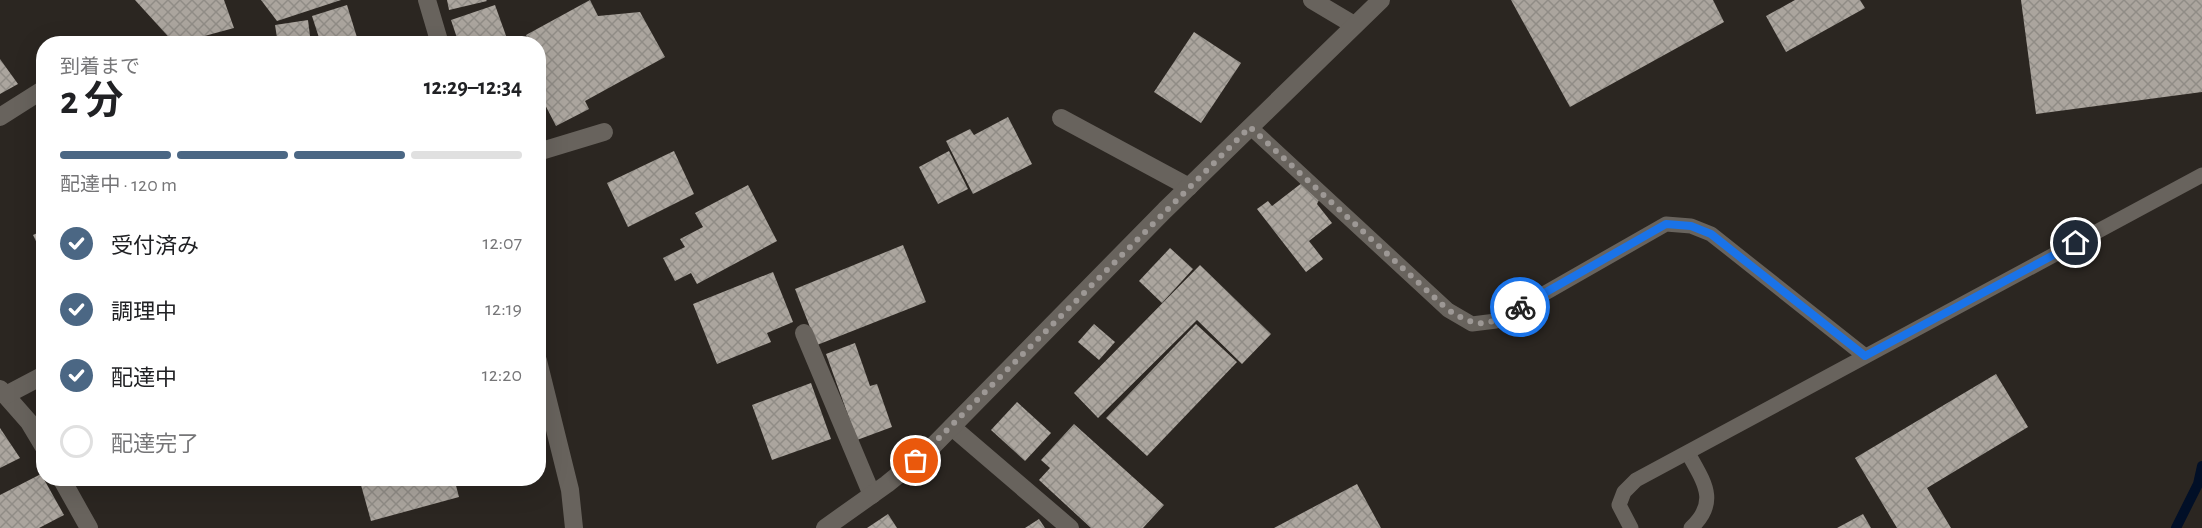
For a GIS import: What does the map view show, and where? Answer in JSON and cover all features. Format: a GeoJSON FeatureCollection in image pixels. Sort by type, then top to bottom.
{"type":"FeatureCollection","features":[{"type":"Feature","properties":{"kind":"street"},"geometry":{"type":"LineString","coordinates":[[427,0],[438,36]]}},
{"type":"Feature","properties":{"kind":"street"},"geometry":{"type":"LineString","coordinates":[[1312,0],[1354,25]]}},
{"type":"Feature","properties":{"kind":"street"},"geometry":{"type":"LineString","coordinates":[[825,528],[872,495],[930,449],[1250,127],[1381,0]]}},
{"type":"Feature","properties":{"kind":"street"},"geometry":{"type":"LineString","coordinates":[[0,117],[36,94]]}},
{"type":"Feature","properties":{"kind":"street"},"geometry":{"type":"LineString","coordinates":[[1061,118],[1190,187]]}},
{"type":"Feature","properties":{"kind":"street"},"geometry":{"type":"LineString","coordinates":[[546,150],[604,132]]}},
{"type":"Feature","properties":{"kind":"street"},"geometry":{"type":"LineString","coordinates":[[804,333],[872,495]]}},
{"type":"Feature","properties":{"kind":"street"},"geometry":{"type":"LineString","coordinates":[[36,378],[3,392],[36,434]]}},
{"type":"Feature","properties":{"kind":"street"},"geometry":{"type":"LineString","coordinates":[[546,393],[570,490],[574,528]]}},
{"type":"Feature","properties":{"kind":"street"},"geometry":{"type":"LineString","coordinates":[[952,427],[1070,528]]}},
{"type":"Feature","properties":{"kind":"street"},"geometry":{"type":"LineString","coordinates":[[65,486],[89,528]]}},
{"type":"Feature","properties":{"kind":"lane"},"geometry":{"type":"LineString","coordinates":[[1250,127],[1448,310],[1472,324],[1496,321],[1666,224],[1691,226],[1711,234],[1865,356]]}},
{"type":"Feature","properties":{"kind":"lane"},"geometry":{"type":"LineString","coordinates":[[1631,528],[1619,505],[1624,492],[1636,480],[2202,175]]}},
{"type":"Feature","properties":{"kind":"lane"},"geometry":{"type":"LineString","coordinates":[[1688,453],[1708,491],[1705,509],[1691,528]]}},
{"type":"Feature","properties":{"kind":"building"},"geometry":{"type":"Polygon","coordinates":[[[135,0],[224,0],[234,28],[204,36],[168,36],[135,0]]]}},
{"type":"Feature","properties":{"kind":"building"},"geometry":{"type":"Polygon","coordinates":[[[261,0],[341,0],[277,21],[261,0]]]}},
{"type":"Feature","properties":{"kind":"building"},"geometry":{"type":"Polygon","coordinates":[[[447,0],[486,0],[487,1],[449,10],[447,0]]]}},
{"type":"Feature","properties":{"kind":"building"},"geometry":{"type":"Polygon","coordinates":[[[590,0],[598,16],[640,12],[665,57],[585,101],[589,109],[556,126],[546,107],[546,36],[526,35],[590,0]]]}},
{"type":"Feature","properties":{"kind":"building"},"geometry":{"type":"Polygon","coordinates":[[[1511,0],[1713,0],[1724,22],[1570,107],[1511,0]]]}},
{"type":"Feature","properties":{"kind":"building"},"geometry":{"type":"Polygon","coordinates":[[[1795,0],[1860,0],[1865,8],[1786,52],[1766,16],[1795,0]]]}},
{"type":"Feature","properties":{"kind":"building"},"geometry":{"type":"Polygon","coordinates":[[[2021,0],[2202,0],[2202,92],[2036,114],[2021,0]]]}},
{"type":"Feature","properties":{"kind":"building"},"geometry":{"type":"Polygon","coordinates":[[[347,5],[357,36],[318,36],[312,16],[347,5]]]}},
{"type":"Feature","properties":{"kind":"building"},"geometry":{"type":"Polygon","coordinates":[[[495,5],[506,36],[456,36],[451,20],[495,5]]]}},
{"type":"Feature","properties":{"kind":"building"},"geometry":{"type":"Polygon","coordinates":[[[308,20],[310,36],[277,36],[275,25],[308,20]]]}},
{"type":"Feature","properties":{"kind":"building"},"geometry":{"type":"Polygon","coordinates":[[[1194,32],[1241,63],[1201,123],[1154,92],[1194,32]]]}},
{"type":"Feature","properties":{"kind":"building"},"geometry":{"type":"Polygon","coordinates":[[[0,59],[18,84],[0,94],[0,59]]]}},
{"type":"Feature","properties":{"kind":"building"},"geometry":{"type":"Polygon","coordinates":[[[1008,117],[1032,164],[973,194],[946,141],[970,129],[974,135],[1008,117]]]}},
{"type":"Feature","properties":{"kind":"building"},"geometry":{"type":"Polygon","coordinates":[[[674,151],[694,194],[628,227],[607,183],[674,151]]]}},
{"type":"Feature","properties":{"kind":"building"},"geometry":{"type":"Polygon","coordinates":[[[949,151],[968,189],[938,204],[919,167],[949,151]]]}},
{"type":"Feature","properties":{"kind":"building"},"geometry":{"type":"Polygon","coordinates":[[[1307,179],[1321,196],[1317,204],[1332,223],[1309,241],[1323,259],[1306,272],[1257,209],[1268,201],[1272,206],[1307,179]]]}},
{"type":"Feature","properties":{"kind":"building"},"geometry":{"type":"Polygon","coordinates":[[[748,185],[777,241],[697,284],[691,273],[675,281],[663,258],[685,247],[680,239],[703,227],[695,213],[748,185]]]}},
{"type":"Feature","properties":{"kind":"building"},"geometry":{"type":"Polygon","coordinates":[[[903,245],[926,302],[817,345],[795,289],[903,245]]]}},
{"type":"Feature","properties":{"kind":"building"},"geometry":{"type":"Polygon","coordinates":[[[1170,248],[1193,269],[1162,303],[1139,281],[1170,248]]]}},
{"type":"Feature","properties":{"kind":"building"},"geometry":{"type":"Polygon","coordinates":[[[1200,265],[1271,334],[1242,364],[1197,320],[1098,418],[1074,393],[1200,265]]]}},
{"type":"Feature","properties":{"kind":"building"},"geometry":{"type":"Polygon","coordinates":[[[773,272],[793,322],[767,333],[771,342],[717,364],[693,304],[773,272]]]}},
{"type":"Feature","properties":{"kind":"building"},"geometry":{"type":"Polygon","coordinates":[[[1094,324],[1115,342],[1099,360],[1078,342],[1094,324]]]}},
{"type":"Feature","properties":{"kind":"building"},"geometry":{"type":"Polygon","coordinates":[[[1196,324],[1237,362],[1147,456],[1106,418],[1196,324]]]}},
{"type":"Feature","properties":{"kind":"building"},"geometry":{"type":"Polygon","coordinates":[[[855,343],[870,386],[877,384],[892,427],[857,440],[826,354],[855,343]]]}},
{"type":"Feature","properties":{"kind":"building"},"geometry":{"type":"Polygon","coordinates":[[[1996,374],[2028,427],[1927,488],[1951,528],[1897,528],[1855,458],[1996,374]]]}},
{"type":"Feature","properties":{"kind":"building"},"geometry":{"type":"Polygon","coordinates":[[[811,383],[831,439],[772,460],[752,405],[811,383]]]}},
{"type":"Feature","properties":{"kind":"building"},"geometry":{"type":"Polygon","coordinates":[[[1017,402],[1051,433],[1025,461],[991,430],[1017,402]]]}},
{"type":"Feature","properties":{"kind":"building"},"geometry":{"type":"Polygon","coordinates":[[[1074,424],[1164,505],[1143,528],[1091,528],[1039,480],[1050,468],[1041,460],[1074,424]]]}},
{"type":"Feature","properties":{"kind":"building"},"geometry":{"type":"Polygon","coordinates":[[[0,428],[20,458],[0,468],[0,428]]]}},
{"type":"Feature","properties":{"kind":"building"},"geometry":{"type":"Polygon","coordinates":[[[36,477],[36,486],[48,486],[64,515],[39,528],[0,528],[0,495],[36,477]]]}},
{"type":"Feature","properties":{"kind":"building"},"geometry":{"type":"Polygon","coordinates":[[[1357,484],[1381,528],[1274,528],[1357,484]]]}},
{"type":"Feature","properties":{"kind":"building"},"geometry":{"type":"Polygon","coordinates":[[[361,486],[456,486],[459,497],[371,521],[361,486]]]}},
{"type":"Feature","properties":{"kind":"building"},"geometry":{"type":"Polygon","coordinates":[[[888,514],[897,528],[867,528],[888,514]]]}},
{"type":"Feature","properties":{"kind":"building"},"geometry":{"type":"Polygon","coordinates":[[[1863,514],[1871,528],[1837,528],[1863,514]]]}},
{"type":"Feature","properties":{"kind":"building"},"geometry":{"type":"Polygon","coordinates":[[[1039,519],[1045,528],[1025,528],[1039,519]]]}},
{"type":"Feature","properties":{"kind":"waterway"},"geometry":{"type":"LineString","coordinates":[[2176,528],[2198,484],[2202,466]]}},
{"type":"Feature","properties":{"kind":"way so far"},"geometry":{"type":"LineString","coordinates":[[916,461],[1250,127],[1448,310],[1472,324],[1496,321],[1520,307]]}},
{"type":"Feature","properties":{"kind":"route"},"geometry":{"type":"LineString","coordinates":[[1520,307],[1666,224],[1691,226],[1711,234],[1865,356],[2076,243]]}}]}
